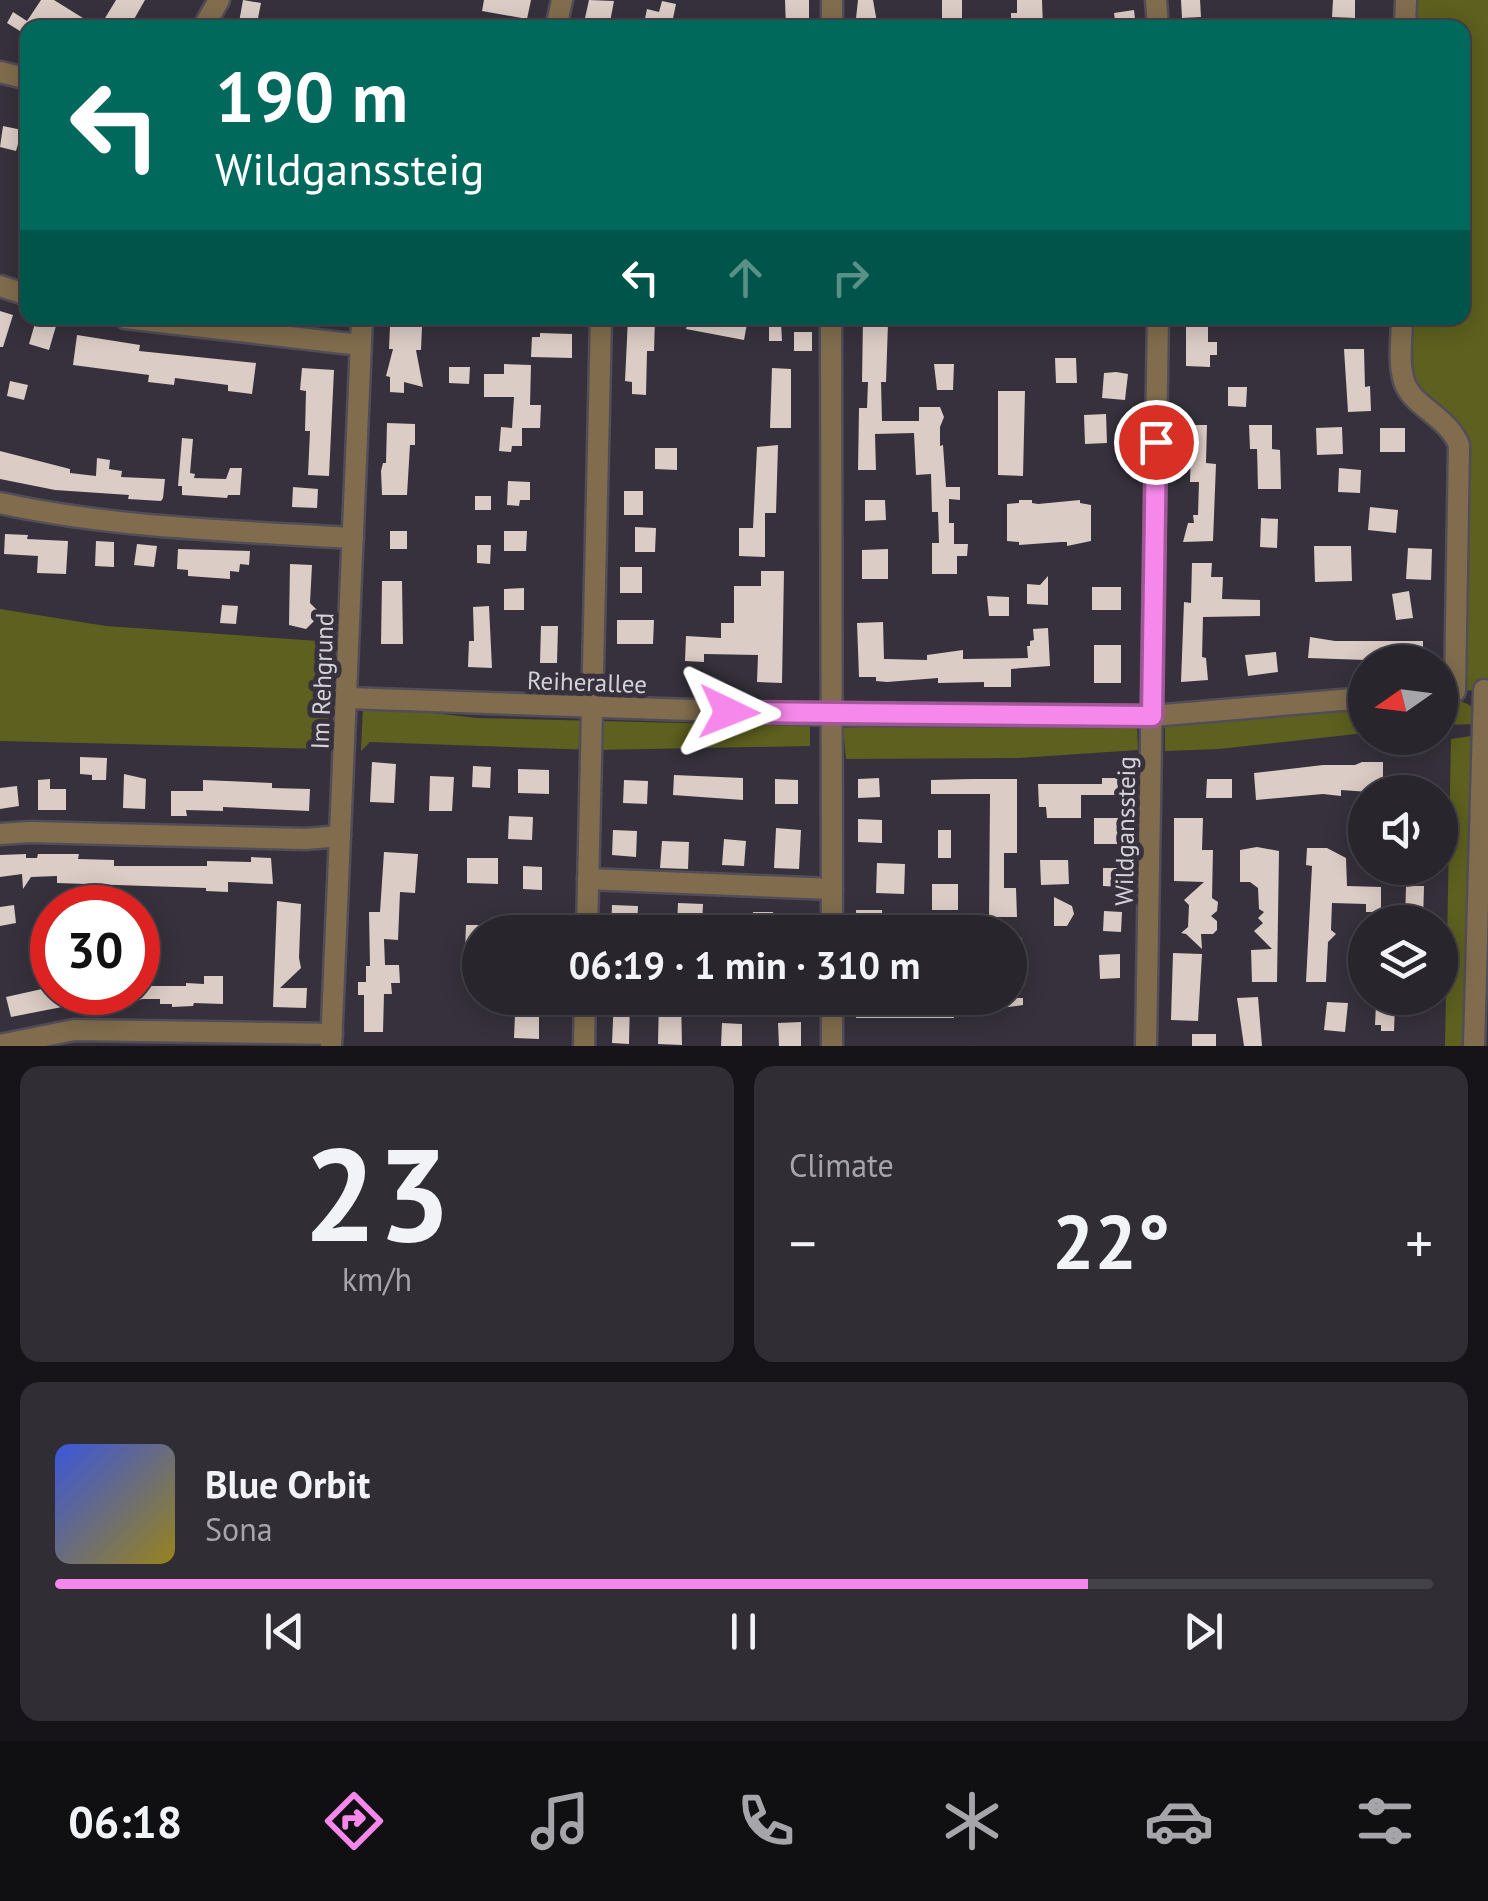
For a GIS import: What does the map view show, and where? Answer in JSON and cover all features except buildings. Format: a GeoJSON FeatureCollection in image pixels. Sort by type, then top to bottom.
{"type":"FeatureCollection","features":[{"type":"Feature","properties":{"kind":"street"},"geometry":{"type":"LineString","coordinates":[[186,325],[360,345]]}},
{"type":"Feature","properties":{"kind":"street","name":"Im Rehgrund"},"geometry":{"type":"LineString","coordinates":[[332,1040],[361,325]]}},
{"type":"Feature","properties":{"kind":"street"},"geometry":{"type":"LineString","coordinates":[[587,915],[602,325]]}},
{"type":"Feature","properties":{"kind":"street"},"geometry":{"type":"LineString","coordinates":[[831,325],[832,915]]}},
{"type":"Feature","properties":{"kind":"street","name":"Wildganssteig"},"geometry":{"type":"LineString","coordinates":[[1146,1046],[1158,325]]}},
{"type":"Feature","properties":{"kind":"street"},"geometry":{"type":"LineString","coordinates":[[1402,325],[1404,380],[1410,394],[1453,430],[1459,445],[1449,645]]}},
{"type":"Feature","properties":{"kind":"street"},"geometry":{"type":"LineString","coordinates":[[0,502],[50,514],[126,522],[353,538]]}},
{"type":"Feature","properties":{"kind":"street"},"geometry":{"type":"LineString","coordinates":[[1458,691],[1486,690],[1474,1046]]}},
{"type":"Feature","properties":{"kind":"street","name":"Reiherallee"},"geometry":{"type":"LineString","coordinates":[[347,698],[833,715],[1152,716],[1348,699]]}},
{"type":"Feature","properties":{"kind":"street"},"geometry":{"type":"LineString","coordinates":[[0,834],[306,839],[340,836]]}},
{"type":"Feature","properties":{"kind":"street"},"geometry":{"type":"LineString","coordinates":[[588,879],[832,888]]}},
{"type":"Feature","properties":{"kind":"street"},"geometry":{"type":"LineString","coordinates":[[584,1046],[585,1015]]}},
{"type":"Feature","properties":{"kind":"street"},"geometry":{"type":"LineString","coordinates":[[832,1015],[832,1046]]}},
{"type":"Feature","properties":{"kind":"street"},"geometry":{"type":"LineString","coordinates":[[0,1045],[74,1030],[332,1040]]}},
{"type":"Feature","properties":{"kind":"shaded area"},"geometry":{"type":"Polygon","coordinates":[[[1406,0],[1488,0],[1488,690],[1458,691],[1459,445],[1411,394],[1403,325],[1470,325],[1470,20],[1405,20],[1406,0]]]}},
{"type":"Feature","properties":{"kind":"shaded area"},"geometry":{"type":"Polygon","coordinates":[[[0,609],[106,626],[332,642],[327,749],[0,741],[0,609]]]}},
{"type":"Feature","properties":{"kind":"shaded area"},"geometry":{"type":"Polygon","coordinates":[[[1458,701],[1475,708],[1478,724],[1458,725],[1458,701]]]}},
{"type":"Feature","properties":{"kind":"shaded area"},"geometry":{"type":"Polygon","coordinates":[[[363,705],[477,718],[810,726],[810,746],[595,750],[370,742],[361,751],[363,705]]]}},
{"type":"Feature","properties":{"kind":"shaded area"},"geometry":{"type":"Polygon","coordinates":[[[1348,708],[1348,735],[1165,751],[1165,720],[1348,708]]]}},
{"type":"Feature","properties":{"kind":"shaded area"},"geometry":{"type":"Polygon","coordinates":[[[1137,726],[1138,750],[1019,758],[846,759],[843,728],[1137,726]]]}},
{"type":"Feature","properties":{"kind":"shaded area"},"geometry":{"type":"Polygon","coordinates":[[[1471,736],[1478,751],[1469,1046],[1445,1046],[1446,1015],[1458,1015],[1458,905],[1448,905],[1448,885],[1458,885],[1458,775],[1450,775],[1451,755],[1458,755],[1458,738],[1471,736]]]}},
{"type":"Feature","properties":{"kind":"route"},"geometry":{"type":"LineString","coordinates":[[729,712],[1152,716],[1156,442]]}}]}
